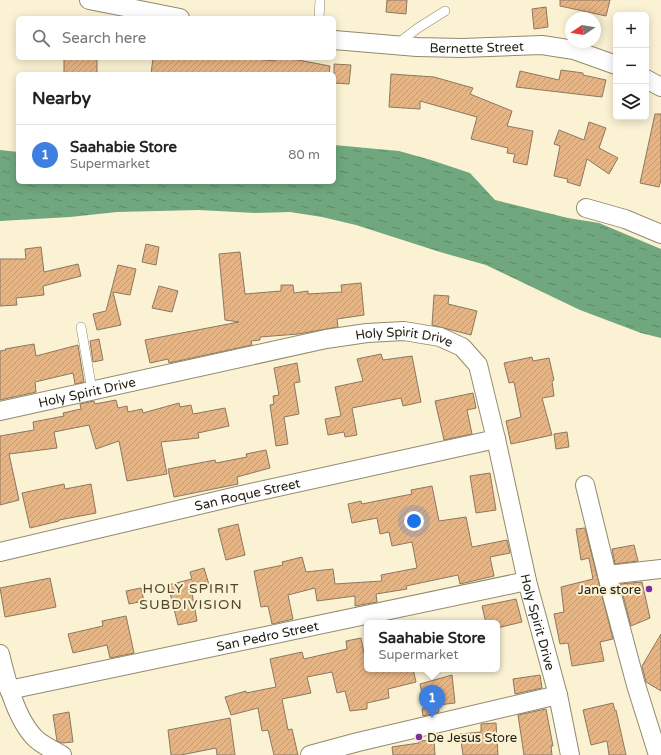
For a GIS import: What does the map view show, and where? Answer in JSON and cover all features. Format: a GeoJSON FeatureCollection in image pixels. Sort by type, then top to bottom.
{"type":"FeatureCollection","features":[{"type":"Feature","properties":{"kind":"street"},"geometry":{"type":"LineString","coordinates":[[88,0],[170,16]]}},
{"type":"Feature","properties":{"kind":"street","name":"Bernette Street"},"geometry":{"type":"LineString","coordinates":[[336,40],[417,47],[462,48],[542,45],[574,50],[613,65]]}},
{"type":"Feature","properties":{"kind":"street"},"geometry":{"type":"LineString","coordinates":[[649,81],[661,87]]}},
{"type":"Feature","properties":{"kind":"street"},"geometry":{"type":"LineString","coordinates":[[586,208],[625,219],[661,234]]}},
{"type":"Feature","properties":{"kind":"street","name":"Holy Spirit Drive"},"geometry":{"type":"LineString","coordinates":[[0,411],[326,339],[367,333],[404,331],[440,338],[462,347],[478,365],[527,581],[558,695],[570,755]]}},
{"type":"Feature","properties":{"kind":"street","name":"San Roque Street"},"geometry":{"type":"LineString","coordinates":[[0,552],[237,496],[496,439]]}},
{"type":"Feature","properties":{"kind":"street"},"geometry":{"type":"LineString","coordinates":[[585,485],[636,685],[658,755]]}},
{"type":"Feature","properties":{"kind":"street"},"geometry":{"type":"LineString","coordinates":[[607,575],[661,569]]}},
{"type":"Feature","properties":{"kind":"street","name":"San Pedro Street"},"geometry":{"type":"LineString","coordinates":[[9,690],[527,581]]}},
{"type":"Feature","properties":{"kind":"street"},"geometry":{"type":"LineString","coordinates":[[0,654],[9,690],[24,723],[35,738],[62,755]]}},
{"type":"Feature","properties":{"kind":"street"},"geometry":{"type":"LineString","coordinates":[[310,755],[558,695]]}},
{"type":"Feature","properties":{"kind":"lane"},"geometry":{"type":"LineString","coordinates":[[319,16],[320,0]]}},
{"type":"Feature","properties":{"kind":"lane"},"geometry":{"type":"LineString","coordinates":[[396,45],[445,10]]}},
{"type":"Feature","properties":{"kind":"lane"},"geometry":{"type":"LineString","coordinates":[[81,327],[92,390]]}},
{"type":"Feature","properties":{"kind":"water"},"geometry":{"type":"Polygon","coordinates":[[[336,145],[399,151],[431,160],[470,173],[495,200],[568,218],[599,223],[661,249],[661,338],[641,333],[580,310],[486,265],[356,225],[322,217],[290,212],[255,213],[199,210],[117,212],[70,217],[0,221],[0,150],[16,152],[16,184],[336,184],[336,145]]]}},
{"type":"Feature","properties":{"kind":"building"},"geometry":{"type":"Polygon","coordinates":[[[387,0],[407,0],[406,14],[386,12],[387,0]]]}},
{"type":"Feature","properties":{"kind":"building"},"geometry":{"type":"Polygon","coordinates":[[[560,0],[610,0],[606,16],[601,15],[601,12],[588,12],[560,6],[560,0]]]}},
{"type":"Feature","properties":{"kind":"building"},"geometry":{"type":"Polygon","coordinates":[[[546,7],[548,27],[534,29],[532,9],[546,7]]]}},
{"type":"Feature","properties":{"kind":"building"},"geometry":{"type":"Polygon","coordinates":[[[64,60],[97,60],[97,72],[64,72],[64,60]]]}},
{"type":"Feature","properties":{"kind":"building"},"geometry":{"type":"Polygon","coordinates":[[[153,60],[298,60],[330,66],[329,72],[151,72],[153,60]]]}},
{"type":"Feature","properties":{"kind":"building"},"geometry":{"type":"Polygon","coordinates":[[[334,64],[351,65],[349,84],[336,83],[336,72],[334,72],[334,64]]]}},
{"type":"Feature","properties":{"kind":"building"},"geometry":{"type":"Polygon","coordinates":[[[561,70],[583,73],[583,75],[606,80],[602,97],[516,87],[520,71],[559,80],[561,70]]]}},
{"type":"Feature","properties":{"kind":"building"},"geometry":{"type":"Polygon","coordinates":[[[391,74],[434,77],[473,88],[470,94],[512,111],[507,126],[533,131],[527,165],[513,162],[515,154],[507,153],[508,148],[471,139],[477,117],[420,101],[420,109],[389,107],[391,74]]]}},
{"type":"Feature","properties":{"kind":"building"},"geometry":{"type":"Polygon","coordinates":[[[655,114],[661,114],[661,180],[659,187],[640,183],[655,114]]]}},
{"type":"Feature","properties":{"kind":"building"},"geometry":{"type":"Polygon","coordinates":[[[589,122],[606,128],[599,148],[618,158],[609,174],[587,159],[580,186],[567,182],[568,179],[554,176],[560,146],[554,144],[559,130],[584,140],[589,122]]]}},
{"type":"Feature","properties":{"kind":"building"},"geometry":{"type":"Polygon","coordinates":[[[146,244],[159,247],[156,265],[142,262],[146,244]]]}},
{"type":"Feature","properties":{"kind":"building"},"geometry":{"type":"Polygon","coordinates":[[[41,247],[44,272],[78,264],[81,276],[43,286],[44,295],[16,298],[17,305],[0,306],[0,259],[26,259],[25,249],[41,247]]]}},
{"type":"Feature","properties":{"kind":"building"},"geometry":{"type":"Polygon","coordinates":[[[240,252],[245,294],[281,291],[281,285],[293,285],[294,293],[308,291],[308,294],[342,292],[341,285],[361,283],[364,315],[337,319],[338,327],[298,334],[260,337],[260,340],[251,341],[252,345],[169,363],[168,359],[150,363],[145,340],[239,322],[225,320],[219,254],[240,252]]]}},
{"type":"Feature","properties":{"kind":"building"},"geometry":{"type":"Polygon","coordinates":[[[118,265],[136,269],[130,295],[113,292],[121,325],[97,330],[93,314],[106,311],[118,265]]]}},
{"type":"Feature","properties":{"kind":"building"},"geometry":{"type":"Polygon","coordinates":[[[159,286],[178,291],[172,312],[152,308],[159,286]]]}},
{"type":"Feature","properties":{"kind":"building"},"geometry":{"type":"Polygon","coordinates":[[[434,295],[449,296],[448,304],[477,311],[471,335],[432,325],[434,295]]]}},
{"type":"Feature","properties":{"kind":"building"},"geometry":{"type":"Polygon","coordinates":[[[99,339],[103,360],[93,362],[90,341],[99,339]]]}},
{"type":"Feature","properties":{"kind":"building"},"geometry":{"type":"Polygon","coordinates":[[[34,344],[36,356],[78,345],[84,382],[75,384],[73,373],[35,382],[36,392],[0,400],[0,351],[34,344]]]}},
{"type":"Feature","properties":{"kind":"building"},"geometry":{"type":"Polygon","coordinates":[[[381,354],[383,360],[412,356],[421,402],[403,406],[401,398],[352,408],[357,435],[345,437],[344,432],[328,435],[325,419],[341,416],[335,387],[363,381],[357,359],[381,354]]]}},
{"type":"Feature","properties":{"kind":"building"},"geometry":{"type":"Polygon","coordinates":[[[532,357],[533,361],[549,358],[554,380],[552,381],[554,396],[542,398],[552,435],[511,444],[506,421],[521,417],[514,382],[509,383],[504,363],[532,357]]]}},
{"type":"Feature","properties":{"kind":"building"},"geometry":{"type":"Polygon","coordinates":[[[297,363],[300,382],[294,383],[299,414],[284,417],[288,444],[276,446],[270,405],[274,404],[273,396],[279,395],[274,368],[297,363]]]}},
{"type":"Feature","properties":{"kind":"building"},"geometry":{"type":"Polygon","coordinates":[[[473,393],[476,408],[467,410],[472,434],[444,440],[435,401],[473,393]]]}},
{"type":"Feature","properties":{"kind":"building"},"geometry":{"type":"Polygon","coordinates":[[[116,400],[118,408],[127,406],[128,412],[142,409],[143,413],[179,403],[180,407],[191,405],[193,414],[225,408],[229,426],[198,433],[199,438],[161,442],[167,474],[127,481],[119,441],[96,449],[89,425],[54,432],[57,448],[9,454],[19,500],[0,505],[0,436],[34,430],[33,422],[64,416],[63,413],[81,409],[80,404],[94,401],[95,404],[116,400]]]}},
{"type":"Feature","properties":{"kind":"building"},"geometry":{"type":"Polygon","coordinates":[[[567,432],[569,447],[556,449],[554,434],[567,432]]]}},
{"type":"Feature","properties":{"kind":"building"},"geometry":{"type":"Polygon","coordinates":[[[266,450],[270,468],[237,477],[238,484],[174,497],[168,469],[215,460],[216,463],[247,457],[246,454],[266,450]]]}},
{"type":"Feature","properties":{"kind":"building"},"geometry":{"type":"Polygon","coordinates":[[[490,473],[496,510],[476,513],[470,476],[490,473]]]}},
{"type":"Feature","properties":{"kind":"building"},"geometry":{"type":"Polygon","coordinates":[[[64,484],[65,489],[91,484],[96,513],[59,520],[30,528],[22,493],[64,484]]]}},
{"type":"Feature","properties":{"kind":"building"},"geometry":{"type":"Polygon","coordinates":[[[432,486],[439,521],[466,517],[472,547],[507,540],[510,553],[490,557],[494,576],[460,584],[458,575],[406,586],[407,589],[376,594],[377,602],[355,606],[355,596],[317,601],[315,588],[288,595],[293,619],[272,624],[268,606],[261,607],[254,571],[283,565],[282,562],[302,557],[306,572],[333,569],[335,584],[382,581],[381,575],[417,568],[412,542],[392,546],[389,532],[380,534],[377,518],[352,523],[348,504],[361,501],[362,504],[412,494],[411,490],[432,486]]]}},
{"type":"Feature","properties":{"kind":"building"},"geometry":{"type":"Polygon","coordinates":[[[238,524],[245,555],[226,560],[218,529],[238,524]]]}},
{"type":"Feature","properties":{"kind":"building"},"geometry":{"type":"Polygon","coordinates":[[[585,528],[613,639],[600,642],[604,661],[572,666],[568,643],[560,644],[554,614],[564,612],[561,587],[593,579],[589,558],[581,560],[576,529],[585,528]]]}},
{"type":"Feature","properties":{"kind":"building"},"geometry":{"type":"Polygon","coordinates":[[[634,545],[638,561],[615,564],[612,549],[634,545]]]}},
{"type":"Feature","properties":{"kind":"building"},"geometry":{"type":"Polygon","coordinates":[[[204,568],[210,588],[192,593],[197,621],[178,625],[168,585],[192,579],[190,572],[204,568]]]}},
{"type":"Feature","properties":{"kind":"building"},"geometry":{"type":"Polygon","coordinates":[[[50,578],[56,607],[5,617],[0,588],[50,578]]]}},
{"type":"Feature","properties":{"kind":"building"},"geometry":{"type":"Polygon","coordinates":[[[642,582],[650,618],[631,626],[620,584],[642,582]]]}},
{"type":"Feature","properties":{"kind":"building"},"geometry":{"type":"Polygon","coordinates":[[[141,588],[144,601],[129,604],[126,591],[141,588]]]}},
{"type":"Feature","properties":{"kind":"building"},"geometry":{"type":"Polygon","coordinates":[[[516,599],[522,622],[500,627],[500,620],[485,620],[482,606],[516,599]]]}},
{"type":"Feature","properties":{"kind":"building"},"geometry":{"type":"Polygon","coordinates":[[[126,616],[134,653],[110,658],[107,645],[73,653],[68,634],[103,626],[102,621],[126,616]]]}},
{"type":"Feature","properties":{"kind":"building"},"geometry":{"type":"Polygon","coordinates":[[[661,634],[661,691],[646,682],[642,666],[661,634]]]}},
{"type":"Feature","properties":{"kind":"building"},"geometry":{"type":"Polygon","coordinates":[[[361,638],[364,653],[364,672],[414,672],[416,682],[388,689],[389,698],[367,703],[367,709],[350,711],[345,691],[337,693],[332,672],[307,677],[311,693],[282,699],[288,730],[292,729],[298,755],[274,755],[268,730],[262,731],[258,708],[231,715],[225,697],[246,691],[246,693],[276,687],[270,659],[302,652],[304,659],[347,649],[346,641],[361,638]]]}},
{"type":"Feature","properties":{"kind":"building"},"geometry":{"type":"Polygon","coordinates":[[[452,675],[455,703],[438,705],[439,712],[423,716],[422,709],[425,708],[420,684],[452,675]]]}},
{"type":"Feature","properties":{"kind":"building"},"geometry":{"type":"Polygon","coordinates":[[[540,675],[542,688],[515,694],[513,679],[540,675]]]}},
{"type":"Feature","properties":{"kind":"building"},"geometry":{"type":"Polygon","coordinates":[[[613,703],[615,711],[616,710],[626,755],[609,755],[607,741],[591,745],[583,710],[613,703]]]}},
{"type":"Feature","properties":{"kind":"building"},"geometry":{"type":"Polygon","coordinates":[[[546,709],[553,746],[551,746],[552,755],[524,755],[518,715],[546,709]]]}},
{"type":"Feature","properties":{"kind":"building"},"geometry":{"type":"Polygon","coordinates":[[[69,712],[73,742],[62,743],[57,741],[53,715],[69,712]]]}},
{"type":"Feature","properties":{"kind":"building"},"geometry":{"type":"Polygon","coordinates":[[[230,718],[235,755],[217,755],[216,748],[181,755],[171,755],[168,730],[230,718]]]}},
{"type":"Feature","properties":{"kind":"building"},"geometry":{"type":"Polygon","coordinates":[[[496,723],[498,755],[463,755],[460,734],[481,732],[481,724],[496,723]]]}},
{"type":"Feature","properties":{"kind":"building"},"geometry":{"type":"Polygon","coordinates":[[[434,740],[435,755],[393,755],[392,747],[419,743],[419,741],[434,740]]]}},
{"type":"Feature","properties":{"kind":"place","name":"Jane store"},"geometry":{"type":"Point","coordinates":[649,589]}},
{"type":"Feature","properties":{"kind":"place","name":"Saahabie Store"},"geometry":{"type":"Point","coordinates":[432,718]}},
{"type":"Feature","properties":{"kind":"place","name":"De Jesus Store"},"geometry":{"type":"Point","coordinates":[419,737]}},
{"type":"Feature","properties":{"kind":"district","name":"HOLY SPIRIT SUBDIVISION"},"geometry":{"type":"Point","coordinates":[191,596]}}]}
